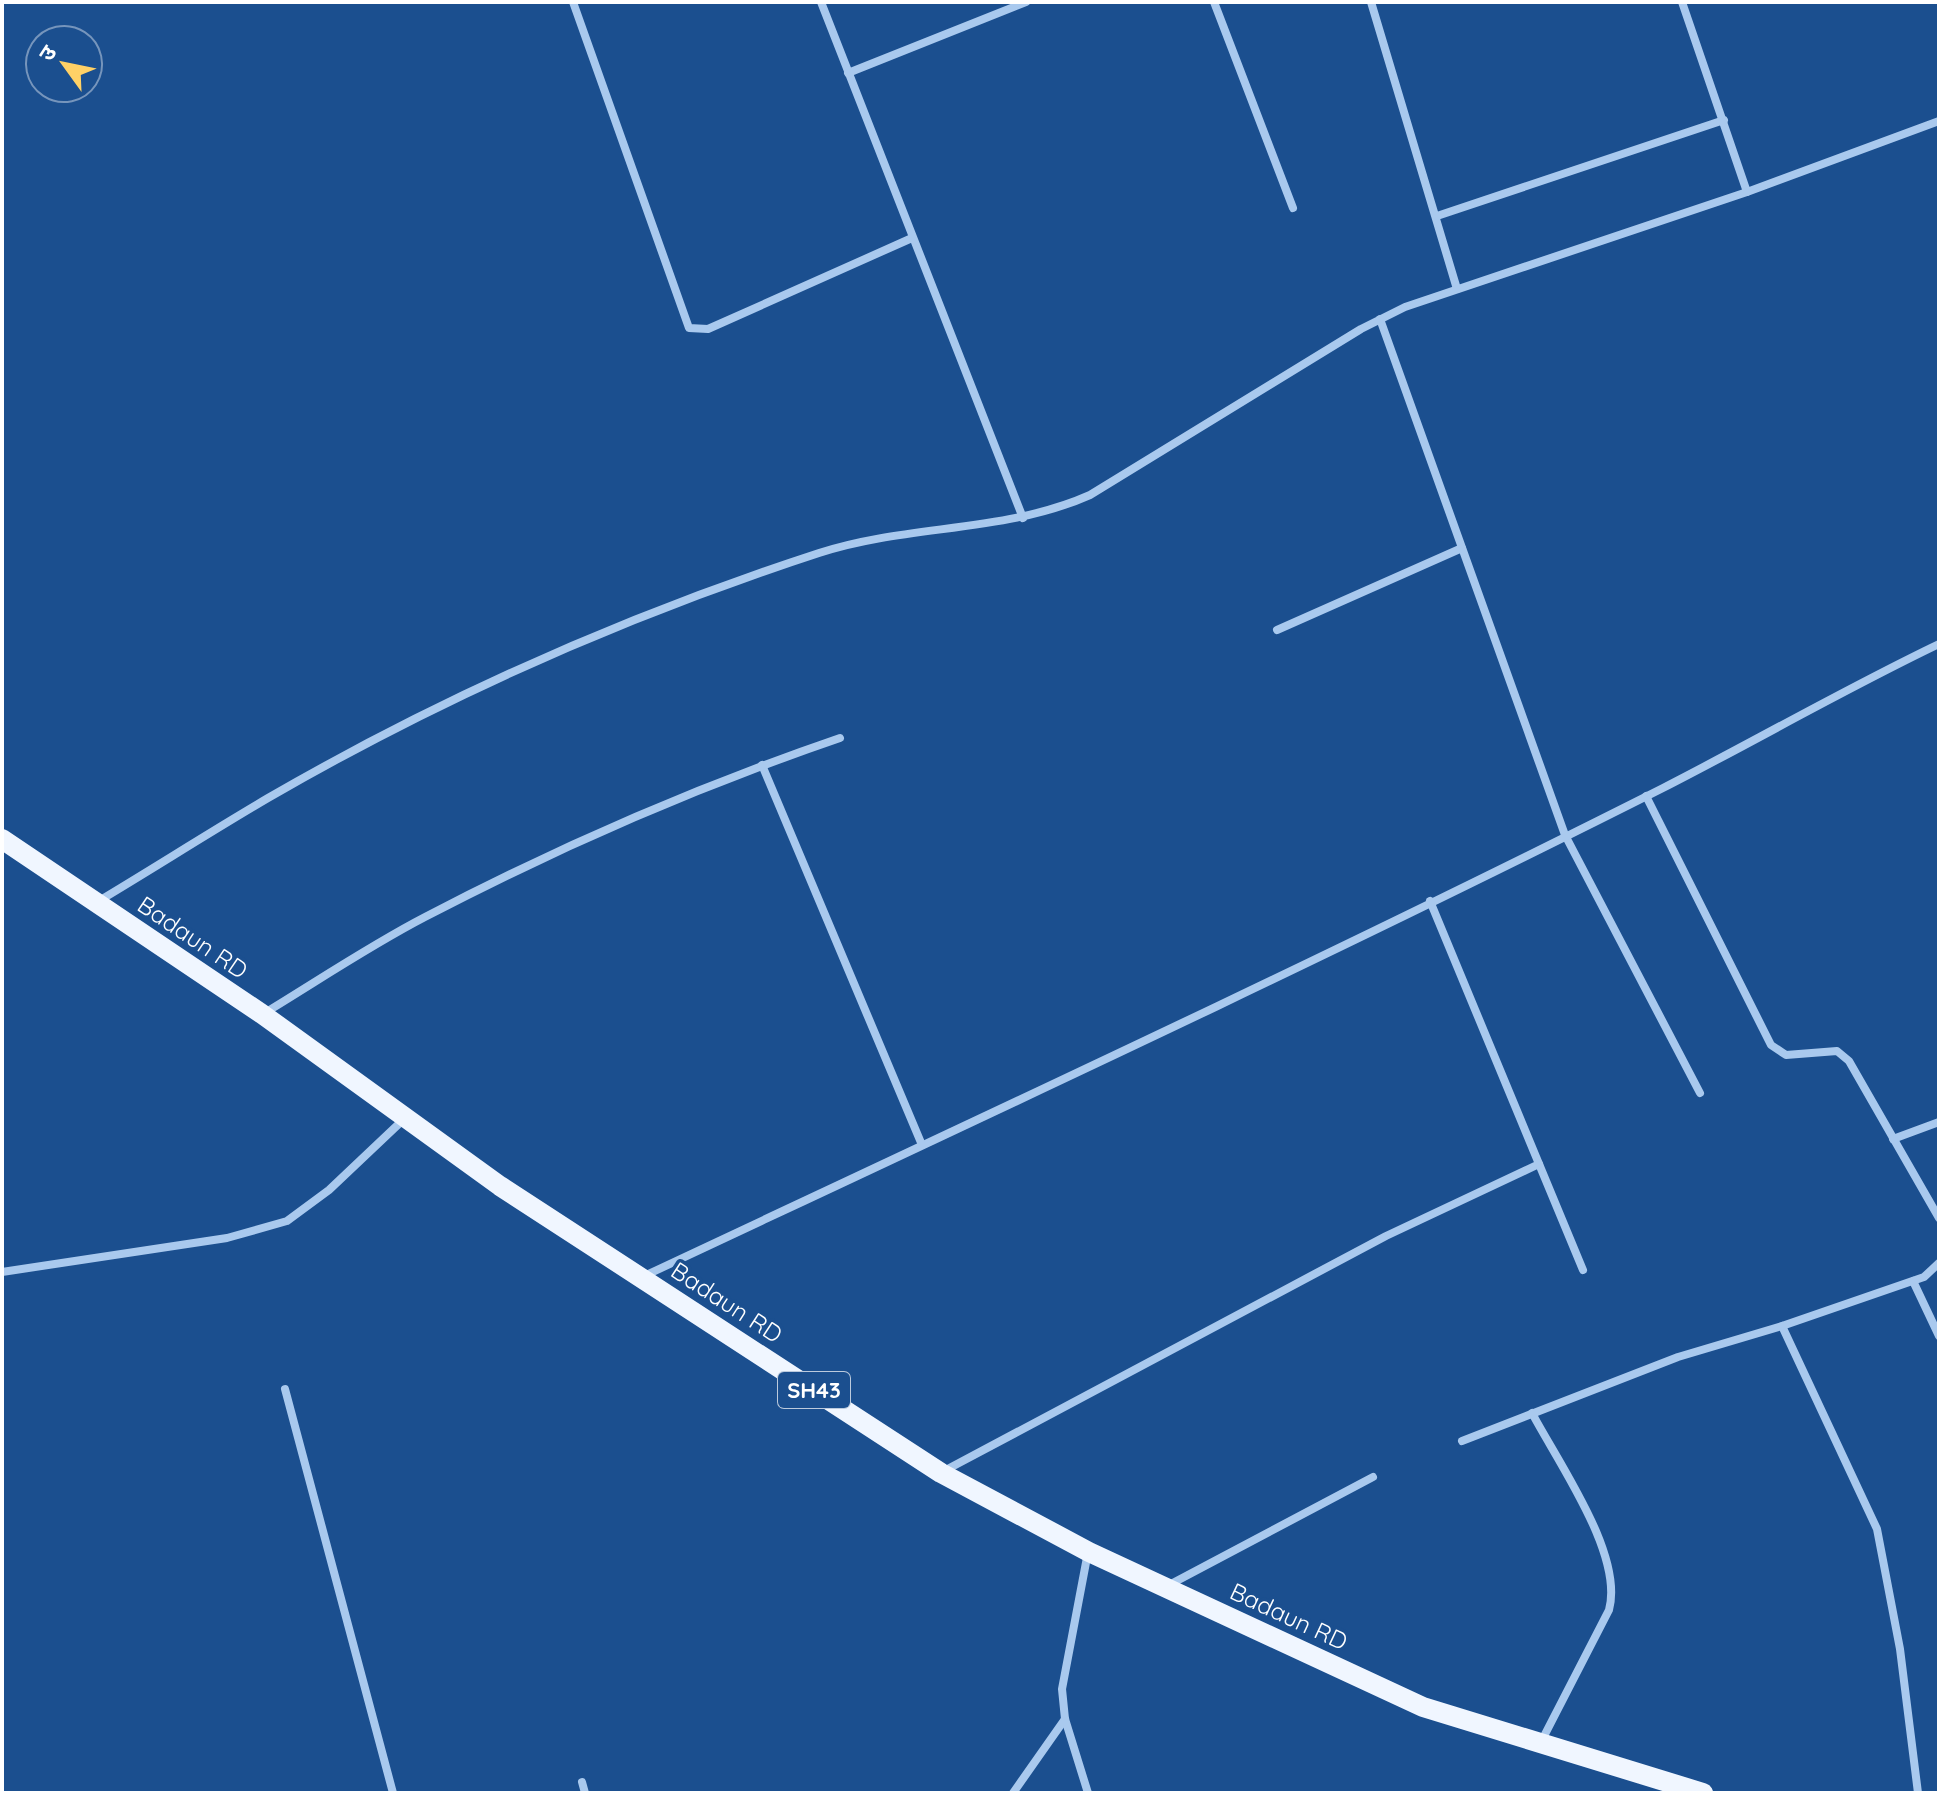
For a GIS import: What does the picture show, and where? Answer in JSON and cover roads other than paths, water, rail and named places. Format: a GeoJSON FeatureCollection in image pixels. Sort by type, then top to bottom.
{"type":"FeatureCollection","features":[{"type":"Feature","properties":{"kind":"main road","name":"Badaun RD"},"geometry":{"type":"LineString","coordinates":[[2,839],[262,1014],[404,1119],[941,1473],[1089,1552],[1423,1707],[1703,1793]]}},
{"type":"Feature","properties":{"kind":"street"},"geometry":{"type":"LineString","coordinates":[[573,2],[689,328],[708,329],[912,238]]}},
{"type":"Feature","properties":{"kind":"street"},"geometry":{"type":"LineString","coordinates":[[821,2],[1023,518]]}},
{"type":"Feature","properties":{"kind":"street"},"geometry":{"type":"LineString","coordinates":[[848,73],[1026,2]]}},
{"type":"Feature","properties":{"kind":"street"},"geometry":{"type":"LineString","coordinates":[[1214,2],[1293,208]]}},
{"type":"Feature","properties":{"kind":"street"},"geometry":{"type":"LineString","coordinates":[[1371,2],[1457,289]]}},
{"type":"Feature","properties":{"kind":"street"},"geometry":{"type":"LineString","coordinates":[[1682,2],[1747,192]]}},
{"type":"Feature","properties":{"kind":"street"},"geometry":{"type":"LineString","coordinates":[[1437,216],[1724,120]]}},
{"type":"Feature","properties":{"kind":"street"},"geometry":{"type":"LineString","coordinates":[[97,903],[310,776],[448,704],[632,622],[821,552],[895,535],[1023,518],[1053,511],[1090,495],[1380,319],[1457,289],[1938,124]]}},
{"type":"Feature","properties":{"kind":"street"},"geometry":{"type":"LineString","coordinates":[[1380,319],[1565,835],[1700,1093]]}},
{"type":"Feature","properties":{"kind":"street"},"geometry":{"type":"LineString","coordinates":[[1277,630],[1462,548]]}},
{"type":"Feature","properties":{"kind":"street"},"geometry":{"type":"LineString","coordinates":[[641,1278],[1646,796],[1939,644]]}},
{"type":"Feature","properties":{"kind":"street"},"geometry":{"type":"LineString","coordinates":[[262,1014],[436,911],[589,835],[762,765],[840,738]]}},
{"type":"Feature","properties":{"kind":"street"},"geometry":{"type":"LineString","coordinates":[[762,765],[922,1145]]}},
{"type":"Feature","properties":{"kind":"street"},"geometry":{"type":"LineString","coordinates":[[1646,796],[1771,1045],[1786,1055],[1837,1051],[1849,1061],[1939,1218]]}},
{"type":"Feature","properties":{"kind":"street"},"geometry":{"type":"LineString","coordinates":[[1430,901],[1583,1270]]}},
{"type":"Feature","properties":{"kind":"street"},"geometry":{"type":"LineString","coordinates":[[2,1272],[227,1238],[287,1221],[329,1190],[404,1119]]}},
{"type":"Feature","properties":{"kind":"street"},"geometry":{"type":"LineString","coordinates":[[1893,1139],[1939,1122]]}},
{"type":"Feature","properties":{"kind":"street"},"geometry":{"type":"LineString","coordinates":[[941,1473],[1386,1236],[1539,1164]]}},
{"type":"Feature","properties":{"kind":"street"},"geometry":{"type":"LineString","coordinates":[[1462,1441],[1678,1357],[1782,1326],[1924,1277],[1939,1263]]}},
{"type":"Feature","properties":{"kind":"street"},"geometry":{"type":"LineString","coordinates":[[1913,1281],[1939,1336]]}},
{"type":"Feature","properties":{"kind":"street"},"geometry":{"type":"LineString","coordinates":[[1782,1326],[1877,1529],[1900,1649],[1918,1793]]}},
{"type":"Feature","properties":{"kind":"street"},"geometry":{"type":"LineString","coordinates":[[285,1389],[393,1793]]}},
{"type":"Feature","properties":{"kind":"street"},"geometry":{"type":"LineString","coordinates":[[1532,1413],[1604,1548],[1614,1592],[1609,1610],[1541,1743]]}},
{"type":"Feature","properties":{"kind":"street"},"geometry":{"type":"LineString","coordinates":[[1165,1587],[1373,1477]]}},
{"type":"Feature","properties":{"kind":"street"},"geometry":{"type":"LineString","coordinates":[[1088,1793],[1065,1719],[1064,1675],[1089,1552]]}},
{"type":"Feature","properties":{"kind":"street"},"geometry":{"type":"LineString","coordinates":[[1013,1793],[1065,1719]]}},
{"type":"Feature","properties":{"kind":"street"},"geometry":{"type":"LineString","coordinates":[[582,1782],[585,1793]]}}]}
